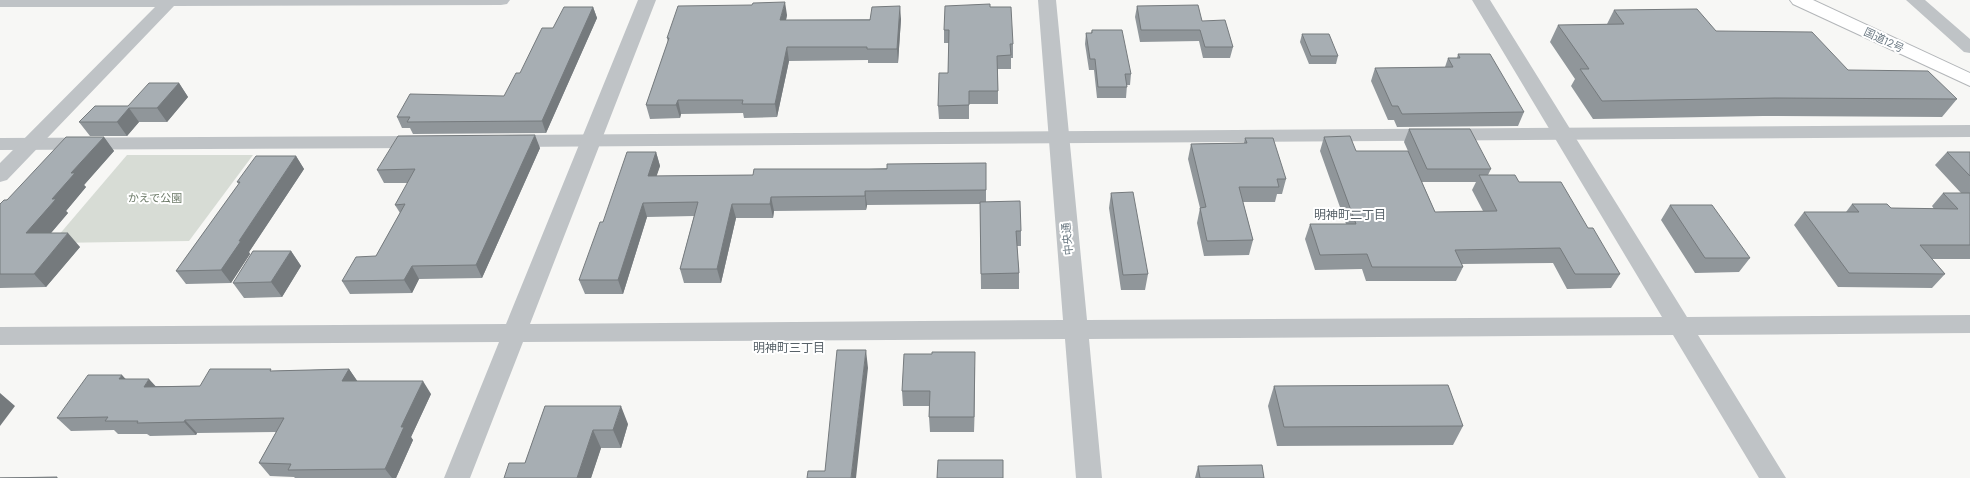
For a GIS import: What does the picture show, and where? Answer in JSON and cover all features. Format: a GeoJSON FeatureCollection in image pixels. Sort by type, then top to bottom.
{"type":"FeatureCollection","features":[{"type":"Feature","properties":{"kind":"highway","name":"国道12号"},"geometry":{"type":"LineString","coordinates":[[1799,0],[1970,80]]}},
{"type":"Feature","properties":{"kind":"street"},"geometry":{"type":"LineString","coordinates":[[0,2],[501,0]]}},
{"type":"Feature","properties":{"kind":"street"},"geometry":{"type":"LineString","coordinates":[[457,478],[647,0]]}},
{"type":"Feature","properties":{"kind":"street","name":"中央通"},"geometry":{"type":"LineString","coordinates":[[1047,0],[1089,478]]}},
{"type":"Feature","properties":{"kind":"street"},"geometry":{"type":"LineString","coordinates":[[1480,0],[1682,326],[1773,478]]}},
{"type":"Feature","properties":{"kind":"street"},"geometry":{"type":"LineString","coordinates":[[1915,0],[1970,48]]}},
{"type":"Feature","properties":{"kind":"street"},"geometry":{"type":"LineString","coordinates":[[0,175],[170,1]]}},
{"type":"Feature","properties":{"kind":"street"},"geometry":{"type":"LineString","coordinates":[[486,141],[1970,131]]}},
{"type":"Feature","properties":{"kind":"street"},"geometry":{"type":"LineString","coordinates":[[0,144],[438,142]]}},
{"type":"Feature","properties":{"kind":"street"},"geometry":{"type":"LineString","coordinates":[[0,336],[1970,324]]}},
{"type":"Feature","properties":{"kind":"green space","name":"かえで公園"},"geometry":{"type":"Polygon","coordinates":[[[127,155],[253,155],[189,241],[52,243],[127,155]]]}},
{"type":"Feature","properties":{"kind":"building"},"geometry":{"type":"Polygon","coordinates":[[[785,2],[780,20],[870,20],[872,7],[900,6],[897,49],[867,49],[867,47],[787,47],[775,104],[742,104],[743,100],[678,100],[676,105],[646,105],[669,38],[667,38],[678,6],[752,5],[753,3],[785,2]]]}},
{"type":"Feature","properties":{"kind":"building"},"geometry":{"type":"Polygon","coordinates":[[[990,4],[990,7],[1011,7],[1013,44],[1010,44],[1011,55],[997,56],[998,91],[969,91],[969,105],[938,106],[939,73],[948,73],[949,30],[944,30],[945,6],[990,4]]]}},
{"type":"Feature","properties":{"kind":"building"},"geometry":{"type":"Polygon","coordinates":[[[1198,5],[1202,21],[1225,20],[1233,47],[1205,47],[1200,30],[1141,30],[1137,6],[1198,5]]]}},
{"type":"Feature","properties":{"kind":"building"},"geometry":{"type":"Polygon","coordinates":[[[564,7],[593,7],[542,121],[407,122],[410,117],[397,117],[410,94],[504,96],[516,73],[520,73],[542,28],[553,28],[564,7]]]}},
{"type":"Feature","properties":{"kind":"building"},"geometry":{"type":"Polygon","coordinates":[[[1697,9],[1716,31],[1812,32],[1848,70],[1928,71],[1957,99],[1775,98],[1602,101],[1580,69],[1589,69],[1558,25],[1624,24],[1614,10],[1697,9]]]}},
{"type":"Feature","properties":{"kind":"building"},"geometry":{"type":"Polygon","coordinates":[[[1092,30],[1122,30],[1131,74],[1125,74],[1127,87],[1098,87],[1095,59],[1090,59],[1086,33],[1092,33],[1092,30]]]}},
{"type":"Feature","properties":{"kind":"building"},"geometry":{"type":"Polygon","coordinates":[[[1302,34],[1329,34],[1338,56],[1311,56],[1302,34]]]}},
{"type":"Feature","properties":{"kind":"building"},"geometry":{"type":"Polygon","coordinates":[[[1458,54],[1490,54],[1524,112],[1402,114],[1398,106],[1392,106],[1375,68],[1453,67],[1448,58],[1460,58],[1458,54]]]}},
{"type":"Feature","properties":{"kind":"building"},"geometry":{"type":"Polygon","coordinates":[[[149,83],[179,83],[157,108],[129,108],[117,122],[79,122],[95,106],[128,106],[149,83]]]}},
{"type":"Feature","properties":{"kind":"building"},"geometry":{"type":"Polygon","coordinates":[[[1409,129],[1470,129],[1491,169],[1427,169],[1409,129]]]}},
{"type":"Feature","properties":{"kind":"building"},"geometry":{"type":"Polygon","coordinates":[[[535,135],[476,265],[412,266],[404,280],[342,281],[356,257],[376,256],[405,204],[395,205],[415,169],[377,170],[398,136],[535,135]]]}},
{"type":"Feature","properties":{"kind":"building"},"geometry":{"type":"Polygon","coordinates":[[[1350,136],[1356,151],[1408,151],[1435,212],[1497,211],[1479,175],[1515,175],[1519,182],[1561,182],[1588,228],[1593,228],[1620,274],[1575,274],[1560,248],[1455,250],[1463,267],[1372,267],[1367,254],[1320,255],[1310,224],[1356,224],[1324,137],[1350,136]]]}},
{"type":"Feature","properties":{"kind":"building"},"geometry":{"type":"Polygon","coordinates":[[[66,137],[104,137],[71,173],[75,173],[52,199],[56,199],[26,233],[68,233],[34,274],[0,274],[0,204],[4,200],[7,200],[66,137]]]}},
{"type":"Feature","properties":{"kind":"building"},"geometry":{"type":"Polygon","coordinates":[[[1245,138],[1273,138],[1286,179],[1277,179],[1279,187],[1239,187],[1253,240],[1207,241],[1200,208],[1206,207],[1191,144],[1247,143],[1245,138]]]}},
{"type":"Feature","properties":{"kind":"building"},"geometry":{"type":"Polygon","coordinates":[[[627,152],[656,152],[648,176],[753,175],[754,169],[887,169],[887,164],[986,163],[986,190],[865,191],[865,196],[771,197],[770,204],[732,204],[717,269],[680,269],[698,202],[643,203],[618,280],[579,280],[600,222],[603,222],[627,152]]]}},
{"type":"Feature","properties":{"kind":"building"},"geometry":{"type":"Polygon","coordinates":[[[1947,152],[1970,152],[1970,176],[1947,152]]]}},
{"type":"Feature","properties":{"kind":"building"},"geometry":{"type":"Polygon","coordinates":[[[256,156],[296,156],[221,270],[176,271],[240,182],[237,182],[256,156]]]}},
{"type":"Feature","properties":{"kind":"building"},"geometry":{"type":"Polygon","coordinates":[[[1133,192],[1148,274],[1123,275],[1111,193],[1133,192]]]}},
{"type":"Feature","properties":{"kind":"building"},"geometry":{"type":"Polygon","coordinates":[[[1943,193],[1970,193],[1970,245],[1920,245],[1945,274],[1849,273],[1804,212],[1859,212],[1852,204],[1887,204],[1891,208],[1958,209],[1943,193]]]}},
{"type":"Feature","properties":{"kind":"building"},"geometry":{"type":"Polygon","coordinates":[[[1020,201],[1021,231],[1016,231],[1019,273],[981,274],[980,202],[1020,201]]]}},
{"type":"Feature","properties":{"kind":"building"},"geometry":{"type":"Polygon","coordinates":[[[1670,205],[1712,205],[1750,258],[1705,258],[1670,205]]]}},
{"type":"Feature","properties":{"kind":"building"},"geometry":{"type":"Polygon","coordinates":[[[253,251],[291,251],[271,282],[233,283],[253,251]]]}},
{"type":"Feature","properties":{"kind":"building"},"geometry":{"type":"Polygon","coordinates":[[[837,350],[866,350],[851,478],[807,478],[808,471],[825,471],[837,350]]]}},
{"type":"Feature","properties":{"kind":"building"},"geometry":{"type":"Polygon","coordinates":[[[932,352],[975,352],[974,417],[929,417],[930,391],[902,391],[904,354],[932,354],[932,352]]]}},
{"type":"Feature","properties":{"kind":"building"},"geometry":{"type":"Polygon","coordinates":[[[210,369],[271,369],[270,371],[349,369],[342,381],[423,381],[401,427],[404,427],[385,469],[288,470],[291,464],[259,463],[284,418],[185,420],[184,422],[137,423],[138,421],[105,421],[108,417],[57,418],[88,375],[122,375],[119,379],[149,379],[144,387],[200,386],[210,369]]]}},
{"type":"Feature","properties":{"kind":"building"},"geometry":{"type":"Polygon","coordinates":[[[1448,385],[1463,426],[1284,427],[1274,386],[1448,385]]]}},
{"type":"Feature","properties":{"kind":"building"},"geometry":{"type":"Polygon","coordinates":[[[545,406],[621,406],[613,430],[593,430],[577,478],[504,478],[509,463],[525,463],[545,406]]]}},
{"type":"Feature","properties":{"kind":"building"},"geometry":{"type":"Polygon","coordinates":[[[938,460],[1003,460],[1003,478],[937,478],[938,460]]]}},
{"type":"Feature","properties":{"kind":"building"},"geometry":{"type":"Polygon","coordinates":[[[1262,465],[1264,478],[1200,478],[1198,466],[1262,465]]]}},
{"type":"Feature","properties":{"kind":"building"},"geometry":{"type":"Polygon","coordinates":[[[57,477],[57,478],[0,478],[57,477]]]}},
{"type":"Feature","properties":{"kind":"district","name":"明神町二丁目"},"geometry":{"type":"Point","coordinates":[1350,215]}},
{"type":"Feature","properties":{"kind":"district","name":"明神町三丁目"},"geometry":{"type":"Point","coordinates":[789,348]}}]}
